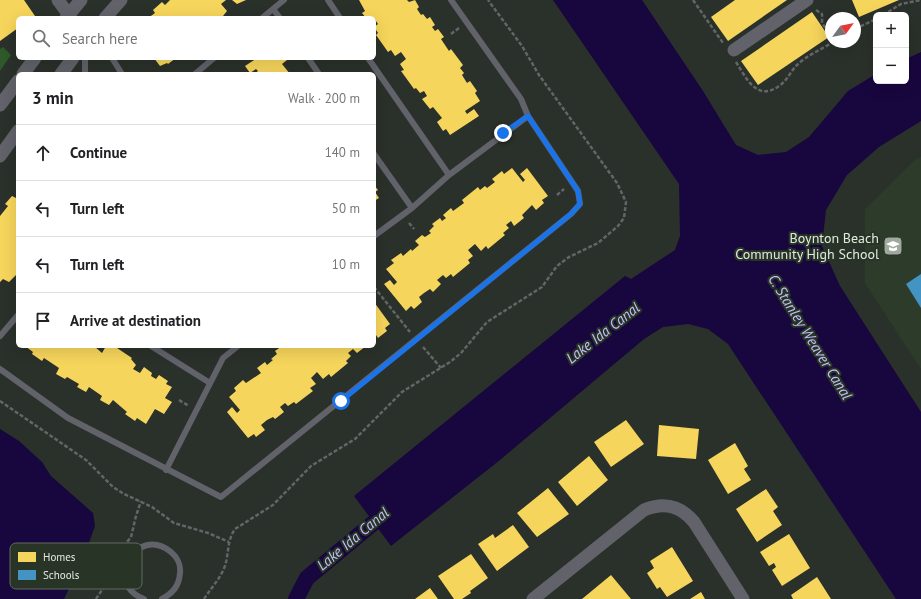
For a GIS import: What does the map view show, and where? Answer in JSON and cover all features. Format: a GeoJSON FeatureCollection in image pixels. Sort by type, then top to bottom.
{"type":"FeatureCollection","features":[{"type":"Feature","properties":{"kind":"street"},"geometry":{"type":"LineString","coordinates":[[58,0],[67,16]]}},
{"type":"Feature","properties":{"kind":"street"},"geometry":{"type":"LineString","coordinates":[[69,16],[81,0]]}},
{"type":"Feature","properties":{"kind":"street"},"geometry":{"type":"LineString","coordinates":[[107,16],[121,0]]}},
{"type":"Feature","properties":{"kind":"street"},"geometry":{"type":"LineString","coordinates":[[731,51],[809,3]]}},
{"type":"Feature","properties":{"kind":"street"},"geometry":{"type":"LineString","coordinates":[[24,72],[34,60]]}},
{"type":"Feature","properties":{"kind":"street"},"geometry":{"type":"LineString","coordinates":[[62,72],[72,60]]}},
{"type":"Feature","properties":{"kind":"street"},"geometry":{"type":"LineString","coordinates":[[0,105],[16,84]]}},
{"type":"Feature","properties":{"kind":"street"},"geometry":{"type":"LineString","coordinates":[[0,156],[16,134]]}},
{"type":"Feature","properties":{"kind":"street"},"geometry":{"type":"LineString","coordinates":[[533,599],[644,510],[654,506],[666,505],[687,513],[743,599]]}},
{"type":"Feature","properties":{"kind":"lane"},"geometry":{"type":"LineString","coordinates":[[264,16],[284,0]]}},
{"type":"Feature","properties":{"kind":"lane"},"geometry":{"type":"LineString","coordinates":[[328,0],[339,16]]}},
{"type":"Feature","properties":{"kind":"lane"},"geometry":{"type":"LineString","coordinates":[[0,369],[68,418],[166,470],[221,497],[571,214],[580,204],[578,191],[528,116],[521,99],[452,0]]}},
{"type":"Feature","properties":{"kind":"lane"},"geometry":{"type":"LineString","coordinates":[[273,9],[278,16]]}},
{"type":"Feature","properties":{"kind":"lane"},"geometry":{"type":"LineString","coordinates":[[85,60],[85,72]]}},
{"type":"Feature","properties":{"kind":"lane"},"geometry":{"type":"LineString","coordinates":[[113,60],[121,72]]}},
{"type":"Feature","properties":{"kind":"lane"},"geometry":{"type":"LineString","coordinates":[[197,72],[212,60]]}},
{"type":"Feature","properties":{"kind":"lane"},"geometry":{"type":"LineString","coordinates":[[309,60],[318,72]]}},
{"type":"Feature","properties":{"kind":"lane"},"geometry":{"type":"LineString","coordinates":[[369,60],[449,175]]}},
{"type":"Feature","properties":{"kind":"lane"},"geometry":{"type":"LineString","coordinates":[[376,235],[412,208],[449,175],[528,116]]}},
{"type":"Feature","properties":{"kind":"lane"},"geometry":{"type":"LineString","coordinates":[[376,157],[412,208]]}},
{"type":"Feature","properties":{"kind":"lane"},"geometry":{"type":"LineString","coordinates":[[0,336],[16,317]]}},
{"type":"Feature","properties":{"kind":"lane"},"geometry":{"type":"LineString","coordinates":[[154,348],[210,383]]}},
{"type":"Feature","properties":{"kind":"lane"},"geometry":{"type":"LineString","coordinates":[[166,470],[223,358],[234,348]]}},
{"type":"Feature","properties":{"kind":"lane"},"geometry":{"type":"LineString","coordinates":[[142,547],[157,545],[165,548],[172,553],[178,561],[180,579],[176,588],[170,595],[162,599]]}},
{"type":"Feature","properties":{"kind":"lane"},"geometry":{"type":"LineString","coordinates":[[130,589],[134,594],[144,599]]}},
{"type":"Feature","properties":{"kind":"path"},"geometry":{"type":"LineString","coordinates":[[693,0],[731,51],[754,88],[760,91],[769,91],[779,86],[797,65],[825,47]]}},
{"type":"Feature","properties":{"kind":"path"},"geometry":{"type":"LineString","coordinates":[[887,12],[901,4],[921,0]]}},
{"type":"Feature","properties":{"kind":"path"},"geometry":{"type":"LineString","coordinates":[[809,3],[820,12],[822,23],[825,27]]}},
{"type":"Feature","properties":{"kind":"path"},"geometry":{"type":"LineString","coordinates":[[861,26],[873,20]]}},
{"type":"Feature","properties":{"kind":"path"},"geometry":{"type":"LineString","coordinates":[[451,34],[460,27]]}},
{"type":"Feature","properties":{"kind":"path"},"geometry":{"type":"LineString","coordinates":[[556,195],[566,188]]}},
{"type":"Feature","properties":{"kind":"path"},"geometry":{"type":"LineString","coordinates":[[407,220],[414,229]]}},
{"type":"Feature","properties":{"kind":"path"},"geometry":{"type":"LineString","coordinates":[[376,289],[411,332]]}},
{"type":"Feature","properties":{"kind":"path"},"geometry":{"type":"LineString","coordinates":[[423,346],[441,368]]}},
{"type":"Feature","properties":{"kind":"path"},"geometry":{"type":"LineString","coordinates":[[179,400],[189,406]]}},
{"type":"Feature","properties":{"kind":"path"},"geometry":{"type":"LineString","coordinates":[[0,401],[86,460],[113,487],[124,494],[152,507],[174,523],[208,533],[229,542],[222,573],[204,599]]}},
{"type":"Feature","properties":{"kind":"shaded area","name":"Boynton Beach Community High School"},"geometry":{"type":"Polygon","coordinates":[[[921,157],[921,369],[865,283],[865,209],[915,160],[921,157]]]}},
{"type":"Feature","properties":{"kind":"green space"},"geometry":{"type":"Polygon","coordinates":[[[3,47],[11,55],[0,71],[0,49],[3,47]]]}},
{"type":"Feature","properties":{"kind":"water","name":"C. Stanley Weaver Canal"},"geometry":{"type":"Polygon","coordinates":[[[553,0],[642,0],[703,91],[736,145],[758,155],[786,152],[809,137],[848,91],[873,76],[873,84],[909,84],[909,58],[921,52],[921,121],[879,147],[847,175],[826,210],[822,246],[840,286],[921,412],[921,599],[896,599],[728,344],[708,329],[688,324],[663,327],[644,339],[500,460],[391,546],[354,496],[625,276],[631,279],[675,250],[680,236],[679,184],[553,0]]]}},
{"type":"Feature","properties":{"kind":"water"},"geometry":{"type":"Polygon","coordinates":[[[0,429],[19,441],[42,462],[51,476],[93,513],[95,526],[89,543],[10,543],[10,589],[69,589],[64,599],[0,599],[0,429]]]}},
{"type":"Feature","properties":{"kind":"building: Homes"},"geometry":{"type":"Polygon","coordinates":[[[0,0],[24,0],[35,16],[16,16],[16,29],[0,41],[0,0]]]}},
{"type":"Feature","properties":{"kind":"building: Homes"},"geometry":{"type":"Polygon","coordinates":[[[170,0],[226,0],[221,4],[227,11],[223,16],[151,16],[155,13],[153,10],[162,2],[165,5],[170,0]]]}},
{"type":"Feature","properties":{"kind":"building: Homes"},"geometry":{"type":"Polygon","coordinates":[[[232,0],[246,0],[237,4],[232,0]]]}},
{"type":"Feature","properties":{"kind":"building: Homes"},"geometry":{"type":"Polygon","coordinates":[[[359,0],[407,0],[409,2],[415,0],[419,7],[417,9],[421,15],[423,14],[427,19],[430,17],[435,25],[432,27],[435,31],[438,29],[444,37],[441,39],[449,51],[451,49],[463,65],[460,68],[464,73],[462,75],[467,83],[470,81],[477,91],[475,93],[480,101],[465,111],[467,114],[474,109],[479,116],[450,135],[446,129],[443,131],[437,122],[442,118],[433,107],[430,109],[422,99],[427,96],[424,91],[420,93],[416,88],[414,89],[401,71],[404,70],[400,64],[406,59],[401,52],[395,56],[391,50],[388,52],[376,35],[378,33],[376,26],[378,24],[376,21],[376,16],[364,16],[362,13],[365,11],[359,0]]]}},
{"type":"Feature","properties":{"kind":"building: Homes"},"geometry":{"type":"Polygon","coordinates":[[[735,0],[787,0],[728,41],[711,17],[735,0]]]}},
{"type":"Feature","properties":{"kind":"building: Homes"},"geometry":{"type":"Polygon","coordinates":[[[852,0],[899,0],[861,16],[861,12],[857,12],[852,0]]]}},
{"type":"Feature","properties":{"kind":"building: Homes"},"geometry":{"type":"Polygon","coordinates":[[[812,12],[825,31],[825,40],[758,85],[741,61],[812,12]]]}},
{"type":"Feature","properties":{"kind":"building: Homes"},"geometry":{"type":"Polygon","coordinates":[[[156,60],[173,60],[168,64],[167,63],[160,66],[156,60]]]}},
{"type":"Feature","properties":{"kind":"building: Homes"},"geometry":{"type":"Polygon","coordinates":[[[254,60],[287,60],[282,64],[288,72],[257,72],[258,71],[256,69],[249,72],[245,66],[254,60]]]}},
{"type":"Feature","properties":{"kind":"building: Homes"},"geometry":{"type":"Polygon","coordinates":[[[512,168],[523,182],[525,180],[520,174],[527,168],[548,196],[542,200],[544,203],[536,210],[532,205],[522,215],[524,218],[514,226],[511,221],[506,225],[509,228],[503,233],[505,235],[488,249],[486,246],[481,251],[475,244],[468,250],[473,256],[468,260],[470,263],[453,277],[451,274],[446,278],[443,275],[437,280],[441,284],[433,292],[430,289],[424,293],[419,297],[422,302],[414,309],[411,306],[406,311],[384,284],[390,280],[394,285],[397,282],[386,269],[394,263],[391,260],[401,253],[403,256],[411,249],[412,251],[419,245],[415,241],[422,235],[425,237],[431,233],[429,231],[434,226],[432,224],[440,218],[442,221],[446,218],[443,215],[451,208],[453,211],[464,203],[462,200],[478,187],[480,190],[485,186],[487,188],[495,182],[492,179],[502,171],[504,174],[512,168]]]}},
{"type":"Feature","properties":{"kind":"building: Homes"},"geometry":{"type":"Polygon","coordinates":[[[12,196],[16,198],[16,275],[9,282],[3,279],[0,282],[0,216],[8,206],[5,204],[12,196]]]}},
{"type":"Feature","properties":{"kind":"building: Homes"},"geometry":{"type":"Polygon","coordinates":[[[376,305],[390,324],[385,328],[387,331],[378,338],[376,335],[376,305]]]}},
{"type":"Feature","properties":{"kind":"building: Homes"},"geometry":{"type":"Polygon","coordinates":[[[28,348],[96,348],[102,353],[105,348],[117,348],[132,358],[131,359],[136,365],[133,369],[140,373],[144,367],[152,373],[151,376],[156,379],[159,375],[168,381],[166,384],[172,387],[165,398],[172,402],[164,414],[155,409],[146,424],[137,418],[135,421],[125,414],[127,412],[113,400],[109,405],[100,400],[102,396],[89,387],[86,392],[77,387],[79,384],[67,377],[65,379],[56,374],[59,368],[44,358],[42,361],[32,354],[33,352],[28,348]]]}},
{"type":"Feature","properties":{"kind":"building: Homes"},"geometry":{"type":"Polygon","coordinates":[[[279,348],[363,348],[357,353],[353,349],[348,353],[351,356],[346,361],[348,363],[331,377],[329,374],[323,379],[317,372],[311,378],[316,384],[310,388],[313,391],[296,404],[294,402],[288,406],[285,403],[280,407],[284,412],[275,419],[273,417],[261,425],[265,430],[256,437],[254,434],[248,438],[227,412],[232,407],[237,413],[240,410],[229,397],[236,391],[234,388],[243,380],[246,383],[261,373],[257,368],[265,362],[267,365],[273,360],[271,359],[277,354],[275,351],[279,348]]]}},
{"type":"Feature","properties":{"kind":"building: Homes"},"geometry":{"type":"Polygon","coordinates":[[[626,420],[644,444],[611,467],[594,442],[626,420]]]}},
{"type":"Feature","properties":{"kind":"building: Homes"},"geometry":{"type":"Polygon","coordinates":[[[659,425],[699,429],[696,459],[657,456],[659,425]]]}},
{"type":"Feature","properties":{"kind":"building: Homes"},"geometry":{"type":"Polygon","coordinates":[[[735,443],[748,466],[744,469],[751,480],[728,494],[708,460],[735,443]]]}},
{"type":"Feature","properties":{"kind":"building: Homes"},"geometry":{"type":"Polygon","coordinates":[[[589,456],[608,480],[577,506],[558,482],[589,456]]]}},
{"type":"Feature","properties":{"kind":"building: Homes"},"geometry":{"type":"Polygon","coordinates":[[[548,488],[569,514],[537,537],[517,513],[548,488]]]}},
{"type":"Feature","properties":{"kind":"building: Homes"},"geometry":{"type":"Polygon","coordinates":[[[766,489],[778,507],[773,511],[782,525],[757,542],[736,509],[766,489]]]}},
{"type":"Feature","properties":{"kind":"building: Homes"},"geometry":{"type":"Polygon","coordinates":[[[513,525],[529,547],[497,571],[478,544],[493,534],[495,538],[513,525]]]}},
{"type":"Feature","properties":{"kind":"building: Homes"},"geometry":{"type":"Polygon","coordinates":[[[789,534],[810,568],[782,586],[772,570],[776,567],[774,563],[769,566],[760,552],[789,534]]]}},
{"type":"Feature","properties":{"kind":"building: Homes"},"geometry":{"type":"Polygon","coordinates":[[[672,547],[693,581],[667,597],[660,587],[657,589],[647,573],[654,568],[650,561],[672,547]]]}},
{"type":"Feature","properties":{"kind":"building: Homes"},"geometry":{"type":"Polygon","coordinates":[[[471,554],[488,578],[462,599],[454,599],[438,576],[471,554]]]}},
{"type":"Feature","properties":{"kind":"building: Homes"},"geometry":{"type":"Polygon","coordinates":[[[611,575],[631,599],[582,599],[611,575]]]}},
{"type":"Feature","properties":{"kind":"building: Homes"},"geometry":{"type":"Polygon","coordinates":[[[817,577],[831,599],[793,599],[791,595],[817,577]]]}},
{"type":"Feature","properties":{"kind":"building: Homes"},"geometry":{"type":"Polygon","coordinates":[[[430,588],[438,599],[415,599],[430,588]]]}},
{"type":"Feature","properties":{"kind":"building: Homes"},"geometry":{"type":"Polygon","coordinates":[[[701,592],[705,599],[690,599],[701,592]]]}},
{"type":"Feature","properties":{"kind":"building: Schools"},"geometry":{"type":"Polygon","coordinates":[[[921,274],[921,308],[906,284],[921,274]]]}},
{"type":"Feature","properties":{"kind":"waterway","name":"Lake Ida Canal"},"geometry":{"type":"LineString","coordinates":[[296,599],[307,578],[389,510]]}},
{"type":"Feature","properties":{"kind":"place","name":"Boynton Beach Community High School"},"geometry":{"type":"Point","coordinates":[893,246]}},
{"type":"Feature","properties":{"kind":"route"},"geometry":{"type":"LineString","coordinates":[[341,401],[571,214],[580,204],[578,191],[528,116],[503,133]]}}]}
